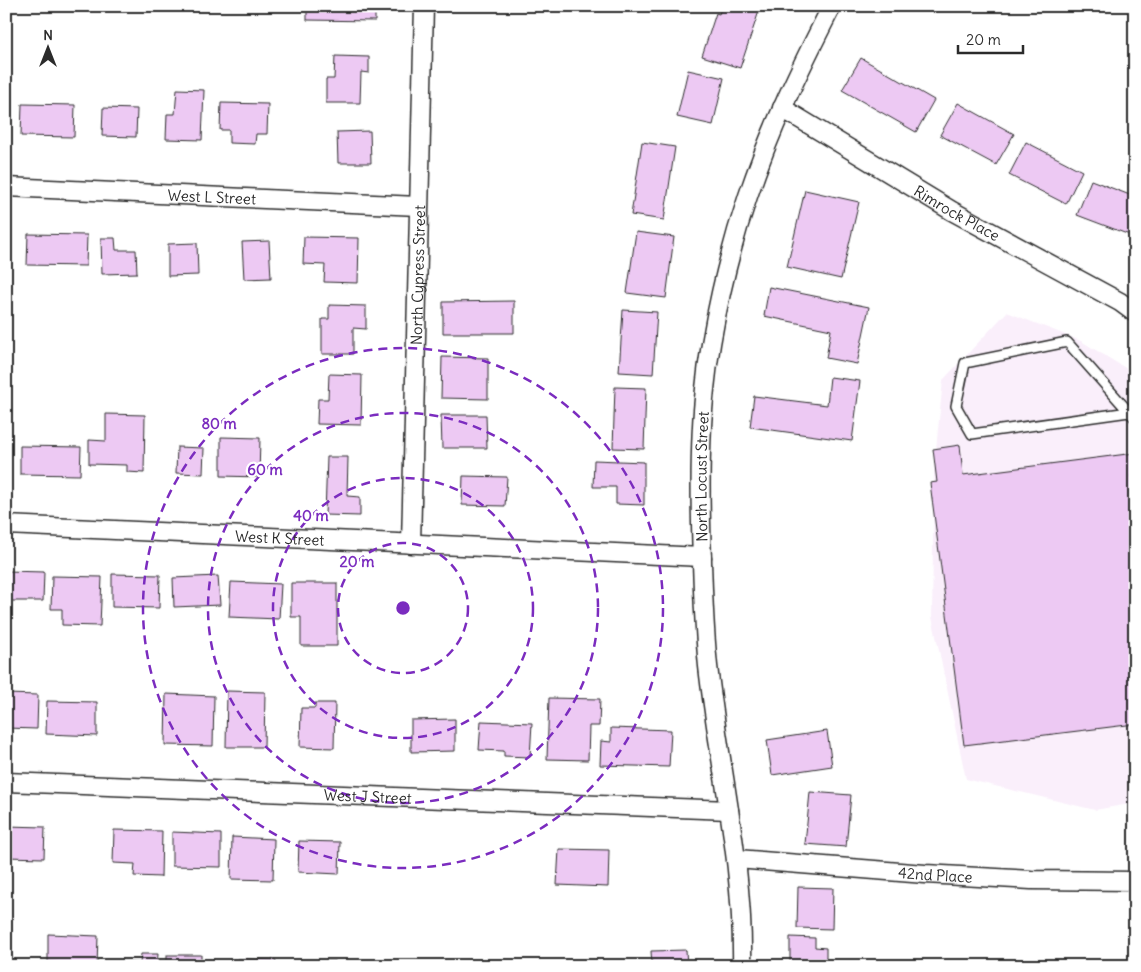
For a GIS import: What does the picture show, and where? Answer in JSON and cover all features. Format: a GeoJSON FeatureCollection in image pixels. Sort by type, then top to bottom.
{"type":"FeatureCollection","features":[{"type":"Feature","properties":{"kind":"street","name":"North Cypress Street"},"geometry":{"type":"LineString","coordinates":[[410,544],[424,6]]}},
{"type":"Feature","properties":{"kind":"street","name":"North Locust Street"},"geometry":{"type":"LineString","coordinates":[[742,966],[737,860],[708,670],[704,629],[700,469],[705,388],[716,318],[748,195],[782,108],[832,6]]}},
{"type":"Feature","properties":{"kind":"street","name":"Rimrock Place"},"geometry":{"type":"LineString","coordinates":[[782,108],[952,211],[1120,302],[1135,313]]}},
{"type":"Feature","properties":{"kind":"street","name":"West L Street"},"geometry":{"type":"LineString","coordinates":[[6,187],[418,206]]}},
{"type":"Feature","properties":{"kind":"street","name":"West K Street"},"geometry":{"type":"LineString","coordinates":[[6,525],[702,558]]}},
{"type":"Feature","properties":{"kind":"street","name":"West J Street"},"geometry":{"type":"LineString","coordinates":[[6,782],[729,810]]}},
{"type":"Feature","properties":{"kind":"street","name":"42nd Place"},"geometry":{"type":"LineString","coordinates":[[737,860],[1022,880],[1135,880]]}},
{"type":"Feature","properties":{"kind":"lane"},"geometry":{"type":"LineString","coordinates":[[1067,342],[1132,415],[972,434],[956,406],[965,363],[1067,342]]}},
{"type":"Feature","properties":{"kind":"shaded area"},"geometry":{"type":"Polygon","coordinates":[[[1007,312],[1081,341],[1135,374],[1135,803],[1095,810],[966,779],[932,617],[934,469],[943,380],[1007,312]]]}},
{"type":"Feature","properties":{"kind":"building"},"geometry":{"type":"Polygon","coordinates":[[[307,6],[375,6],[375,21],[307,20],[307,6]]]}},
{"type":"Feature","properties":{"kind":"building"},"geometry":{"type":"Polygon","coordinates":[[[722,6],[755,6],[760,8],[740,68],[702,56],[716,13],[719,14],[722,6]]]}},
{"type":"Feature","properties":{"kind":"building"},"geometry":{"type":"Polygon","coordinates":[[[335,56],[369,57],[369,73],[361,72],[360,103],[326,103],[326,79],[334,79],[335,56]]]}},
{"type":"Feature","properties":{"kind":"building"},"geometry":{"type":"Polygon","coordinates":[[[861,58],[934,100],[916,132],[842,90],[861,58]]]}},
{"type":"Feature","properties":{"kind":"building"},"geometry":{"type":"Polygon","coordinates":[[[688,70],[724,78],[713,125],[677,117],[688,70]]]}},
{"type":"Feature","properties":{"kind":"building"},"geometry":{"type":"Polygon","coordinates":[[[177,89],[204,90],[202,140],[166,139],[167,114],[175,114],[177,89]]]}},
{"type":"Feature","properties":{"kind":"building"},"geometry":{"type":"Polygon","coordinates":[[[221,103],[268,104],[267,134],[256,134],[255,144],[229,143],[229,130],[220,130],[221,103]]]}},
{"type":"Feature","properties":{"kind":"building"},"geometry":{"type":"Polygon","coordinates":[[[958,103],[1014,134],[996,165],[940,135],[958,103]]]}},
{"type":"Feature","properties":{"kind":"building"},"geometry":{"type":"Polygon","coordinates":[[[22,104],[75,105],[74,137],[21,136],[22,104]]]}},
{"type":"Feature","properties":{"kind":"building"},"geometry":{"type":"Polygon","coordinates":[[[103,108],[137,109],[136,137],[102,136],[103,108]]]}},
{"type":"Feature","properties":{"kind":"building"},"geometry":{"type":"Polygon","coordinates":[[[370,131],[371,163],[338,163],[337,132],[370,131]]]}},
{"type":"Feature","properties":{"kind":"building"},"geometry":{"type":"Polygon","coordinates":[[[642,142],[675,147],[664,220],[631,215],[642,142]]]}},
{"type":"Feature","properties":{"kind":"building"},"geometry":{"type":"Polygon","coordinates":[[[1026,142],[1082,171],[1066,204],[1009,175],[1026,142]]]}},
{"type":"Feature","properties":{"kind":"building"},"geometry":{"type":"Polygon","coordinates":[[[1091,180],[1135,197],[1135,237],[1077,215],[1091,180]]]}},
{"type":"Feature","properties":{"kind":"building"},"geometry":{"type":"Polygon","coordinates":[[[805,190],[859,202],[841,279],[787,267],[805,190]]]}},
{"type":"Feature","properties":{"kind":"building"},"geometry":{"type":"Polygon","coordinates":[[[636,232],[674,237],[666,298],[627,293],[636,232]]]}},
{"type":"Feature","properties":{"kind":"building"},"geometry":{"type":"Polygon","coordinates":[[[28,234],[87,235],[86,266],[27,265],[28,234]]]}},
{"type":"Feature","properties":{"kind":"building"},"geometry":{"type":"Polygon","coordinates":[[[304,237],[359,238],[358,283],[324,282],[325,265],[303,264],[304,237]]]}},
{"type":"Feature","properties":{"kind":"building"},"geometry":{"type":"Polygon","coordinates":[[[101,238],[115,238],[116,250],[136,250],[137,273],[102,274],[101,238]]]}},
{"type":"Feature","properties":{"kind":"building"},"geometry":{"type":"Polygon","coordinates":[[[269,241],[271,278],[244,279],[242,242],[269,241]]]}},
{"type":"Feature","properties":{"kind":"building"},"geometry":{"type":"Polygon","coordinates":[[[197,243],[198,275],[168,276],[168,244],[197,243]]]}},
{"type":"Feature","properties":{"kind":"building"},"geometry":{"type":"Polygon","coordinates":[[[769,287],[869,307],[857,364],[826,358],[831,330],[764,316],[769,287]]]}},
{"type":"Feature","properties":{"kind":"building"},"geometry":{"type":"Polygon","coordinates":[[[514,301],[514,333],[443,333],[443,302],[514,301]]]}},
{"type":"Feature","properties":{"kind":"building"},"geometry":{"type":"Polygon","coordinates":[[[329,305],[366,306],[366,329],[353,328],[353,354],[322,354],[322,319],[329,319],[329,305]]]}},
{"type":"Feature","properties":{"kind":"building"},"geometry":{"type":"Polygon","coordinates":[[[623,310],[657,312],[653,374],[619,372],[623,310]]]}},
{"type":"Feature","properties":{"kind":"building"},"geometry":{"type":"Polygon","coordinates":[[[442,357],[488,358],[488,399],[441,398],[442,357]]]}},
{"type":"Feature","properties":{"kind":"building"},"geometry":{"type":"Polygon","coordinates":[[[329,374],[362,375],[361,425],[317,424],[318,399],[328,399],[329,374]]]}},
{"type":"Feature","properties":{"kind":"building"},"geometry":{"type":"Polygon","coordinates":[[[830,377],[860,381],[852,441],[750,427],[754,396],[827,405],[830,377]]]}},
{"type":"Feature","properties":{"kind":"building"},"geometry":{"type":"Polygon","coordinates":[[[615,387],[646,388],[644,449],[613,448],[615,387]]]}},
{"type":"Feature","properties":{"kind":"building"},"geometry":{"type":"Polygon","coordinates":[[[106,414],[145,415],[144,473],[127,472],[127,465],[89,464],[89,440],[106,441],[106,414]]]}},
{"type":"Feature","properties":{"kind":"building"},"geometry":{"type":"Polygon","coordinates":[[[441,415],[486,415],[487,448],[442,448],[441,415]]]}},
{"type":"Feature","properties":{"kind":"building"},"geometry":{"type":"Polygon","coordinates":[[[221,437],[260,438],[259,477],[221,476],[221,437]]]}},
{"type":"Feature","properties":{"kind":"building"},"geometry":{"type":"Polygon","coordinates":[[[6,442],[9,442],[8,473],[6,473],[6,442]]]}},
{"type":"Feature","properties":{"kind":"building"},"geometry":{"type":"Polygon","coordinates":[[[960,445],[963,475],[1135,453],[1135,474],[1132,475],[1135,494],[1135,724],[964,745],[930,483],[937,482],[933,449],[960,445]]]}},
{"type":"Feature","properties":{"kind":"building"},"geometry":{"type":"Polygon","coordinates":[[[20,446],[81,447],[80,475],[20,474],[20,446]]]}},
{"type":"Feature","properties":{"kind":"building"},"geometry":{"type":"Polygon","coordinates":[[[177,447],[204,448],[203,474],[176,473],[177,447]]]}},
{"type":"Feature","properties":{"kind":"building"},"geometry":{"type":"Polygon","coordinates":[[[327,457],[348,457],[347,496],[360,497],[360,516],[325,515],[327,457]]]}},
{"type":"Feature","properties":{"kind":"building"},"geometry":{"type":"Polygon","coordinates":[[[594,460],[644,462],[644,505],[616,504],[616,487],[593,487],[594,460]]]}},
{"type":"Feature","properties":{"kind":"building"},"geometry":{"type":"Polygon","coordinates":[[[463,476],[507,477],[505,506],[462,505],[463,476]]]}},
{"type":"Feature","properties":{"kind":"building"},"geometry":{"type":"Polygon","coordinates":[[[6,571],[44,572],[43,601],[6,601],[6,571]]]}},
{"type":"Feature","properties":{"kind":"building"},"geometry":{"type":"Polygon","coordinates":[[[112,574],[160,575],[159,608],[112,607],[112,574]]]}},
{"type":"Feature","properties":{"kind":"building"},"geometry":{"type":"Polygon","coordinates":[[[52,576],[102,577],[100,626],[62,625],[62,609],[51,609],[52,576]]]}},
{"type":"Feature","properties":{"kind":"building"},"geometry":{"type":"Polygon","coordinates":[[[218,576],[220,605],[174,607],[173,578],[218,576]]]}},
{"type":"Feature","properties":{"kind":"building"},"geometry":{"type":"Polygon","coordinates":[[[231,582],[281,584],[279,619],[229,617],[231,582]]]}},
{"type":"Feature","properties":{"kind":"building"},"geometry":{"type":"Polygon","coordinates":[[[291,583],[337,583],[337,646],[301,646],[301,617],[291,617],[291,583]]]}},
{"type":"Feature","properties":{"kind":"building"},"geometry":{"type":"Polygon","coordinates":[[[227,691],[265,692],[264,747],[226,747],[227,691]]]}},
{"type":"Feature","properties":{"kind":"building"},"geometry":{"type":"Polygon","coordinates":[[[6,694],[38,695],[37,729],[6,728],[6,694]]]}},
{"type":"Feature","properties":{"kind":"building"},"geometry":{"type":"Polygon","coordinates":[[[166,694],[214,696],[213,746],[165,745],[166,694]]]}},
{"type":"Feature","properties":{"kind":"building"},"geometry":{"type":"Polygon","coordinates":[[[549,698],[600,699],[599,726],[589,726],[588,760],[547,759],[549,698]]]}},
{"type":"Feature","properties":{"kind":"building"},"geometry":{"type":"Polygon","coordinates":[[[47,701],[97,702],[97,736],[46,734],[47,701]]]}},
{"type":"Feature","properties":{"kind":"building"},"geometry":{"type":"Polygon","coordinates":[[[315,703],[335,703],[334,748],[300,747],[301,708],[315,708],[315,703]]]}},
{"type":"Feature","properties":{"kind":"building"},"geometry":{"type":"Polygon","coordinates":[[[455,719],[455,751],[411,752],[411,720],[455,719]]]}},
{"type":"Feature","properties":{"kind":"building"},"geometry":{"type":"Polygon","coordinates":[[[481,721],[532,723],[530,757],[504,756],[504,751],[479,750],[481,721]]]}},
{"type":"Feature","properties":{"kind":"building"},"geometry":{"type":"Polygon","coordinates":[[[611,728],[671,730],[669,767],[600,765],[601,741],[611,742],[611,728]]]}},
{"type":"Feature","properties":{"kind":"building"},"geometry":{"type":"Polygon","coordinates":[[[827,731],[832,766],[772,775],[767,740],[827,731]]]}},
{"type":"Feature","properties":{"kind":"building"},"geometry":{"type":"Polygon","coordinates":[[[810,792],[851,795],[846,847],[805,844],[810,792]]]}},
{"type":"Feature","properties":{"kind":"building"},"geometry":{"type":"Polygon","coordinates":[[[6,826],[45,827],[44,858],[6,857],[6,826]]]}},
{"type":"Feature","properties":{"kind":"building"},"geometry":{"type":"Polygon","coordinates":[[[114,830],[162,831],[161,877],[134,876],[135,864],[113,863],[114,830]]]}},
{"type":"Feature","properties":{"kind":"building"},"geometry":{"type":"Polygon","coordinates":[[[172,832],[221,834],[221,867],[172,866],[172,832]]]}},
{"type":"Feature","properties":{"kind":"building"},"geometry":{"type":"Polygon","coordinates":[[[232,837],[274,839],[273,880],[231,879],[232,837]]]}},
{"type":"Feature","properties":{"kind":"building"},"geometry":{"type":"Polygon","coordinates":[[[299,841],[340,842],[339,874],[298,872],[299,841]]]}},
{"type":"Feature","properties":{"kind":"building"},"geometry":{"type":"Polygon","coordinates":[[[559,849],[609,850],[608,887],[557,885],[559,849]]]}},
{"type":"Feature","properties":{"kind":"building"},"geometry":{"type":"Polygon","coordinates":[[[798,887],[833,888],[832,929],[797,928],[798,887]]]}},
{"type":"Feature","properties":{"kind":"building"},"geometry":{"type":"Polygon","coordinates":[[[48,934],[98,936],[97,966],[70,966],[70,963],[48,962],[48,934]]]}},
{"type":"Feature","properties":{"kind":"building"},"geometry":{"type":"Polygon","coordinates":[[[790,937],[815,938],[815,947],[826,948],[826,966],[790,966],[790,937]]]}},
{"type":"Feature","properties":{"kind":"building"},"geometry":{"type":"Polygon","coordinates":[[[686,950],[687,966],[652,966],[651,951],[686,950]]]}},
{"type":"Feature","properties":{"kind":"building"},"geometry":{"type":"Polygon","coordinates":[[[141,954],[158,954],[157,966],[108,966],[108,961],[140,963],[141,954]]]}},
{"type":"Feature","properties":{"kind":"building"},"geometry":{"type":"Polygon","coordinates":[[[167,955],[201,955],[201,966],[167,966],[167,955]]]}},
{"type":"Feature","properties":{"kind":"building"},"geometry":{"type":"Polygon","coordinates":[[[238,959],[276,960],[275,966],[238,966],[238,959]]]}},
{"type":"Feature","properties":{"kind":"building"},"geometry":{"type":"Polygon","coordinates":[[[319,961],[335,961],[335,966],[319,966],[319,961]]]}}]}
